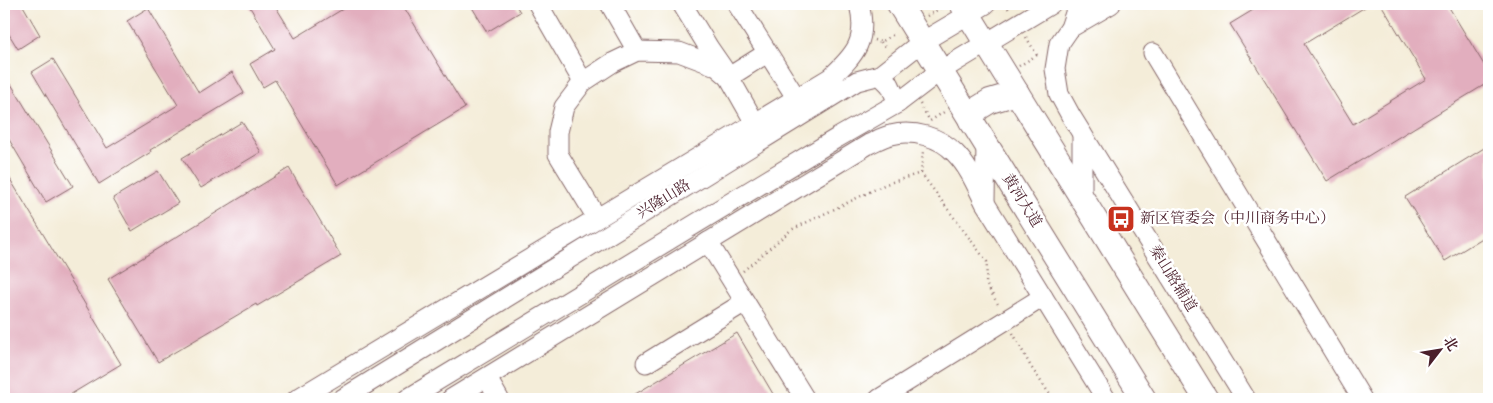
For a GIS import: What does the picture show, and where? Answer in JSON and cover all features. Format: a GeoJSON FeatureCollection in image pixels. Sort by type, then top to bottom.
{"type":"FeatureCollection","features":[{"type":"Feature","properties":{"kind":"main road","name":"黄河大道"},"geometry":{"type":"LineString","coordinates":[[899,4],[1144,399]]}},
{"type":"Feature","properties":{"kind":"main road"},"geometry":{"type":"LineString","coordinates":[[972,7],[986,42],[1206,399]]}},
{"type":"Feature","properties":{"kind":"main road"},"geometry":{"type":"LineString","coordinates":[[971,121],[977,109],[990,101],[1018,93]]}},
{"type":"Feature","properties":{"kind":"street"},"geometry":{"type":"LineString","coordinates":[[538,4],[583,82]]}},
{"type":"Feature","properties":{"kind":"street"},"geometry":{"type":"LineString","coordinates":[[610,4],[637,51]]}},
{"type":"Feature","properties":{"kind":"street"},"geometry":{"type":"LineString","coordinates":[[682,4],[729,77],[755,123]]}},
{"type":"Feature","properties":{"kind":"street"},"geometry":{"type":"LineString","coordinates":[[737,4],[767,54],[803,95]]}},
{"type":"Feature","properties":{"kind":"street"},"geometry":{"type":"LineString","coordinates":[[297,399],[830,78],[846,64],[858,49],[862,29],[859,4]]}},
{"type":"Feature","properties":{"kind":"street","name":"秦山路辅道"},"geometry":{"type":"LineString","coordinates":[[1078,4],[1070,28],[1059,44],[1055,69],[1059,94],[1246,399]]}},
{"type":"Feature","properties":{"kind":"street"},"geometry":{"type":"LineString","coordinates":[[1070,28],[1111,4]]}},
{"type":"Feature","properties":{"kind":"street"},"geometry":{"type":"LineString","coordinates":[[407,399],[837,138],[898,103],[940,71],[1018,24],[1040,6]]}},
{"type":"Feature","properties":{"kind":"street","name":"兴隆山路"},"geometry":{"type":"LineString","coordinates":[[342,399],[857,81],[880,75],[922,42],[972,7]]}},
{"type":"Feature","properties":{"kind":"street"},"geometry":{"type":"LineString","coordinates":[[597,218],[558,154],[558,132],[564,107],[583,82],[612,62],[637,51],[679,52],[716,66],[729,77]]}},
{"type":"Feature","properties":{"kind":"street"},"geometry":{"type":"LineString","coordinates":[[1153,53],[1362,399]]}},
{"type":"Feature","properties":{"kind":"street"},"geometry":{"type":"LineString","coordinates":[[729,77],[767,54]]}},
{"type":"Feature","properties":{"kind":"street"},"geometry":{"type":"LineString","coordinates":[[880,75],[890,85],[898,103]]}},
{"type":"Feature","properties":{"kind":"street"},"geometry":{"type":"LineString","coordinates":[[803,95],[857,81]]}},
{"type":"Feature","properties":{"kind":"street"},"geometry":{"type":"LineString","coordinates":[[451,399],[869,144],[891,135],[914,133],[936,140],[955,153],[969,172],[985,203],[1106,398]]}},
{"type":"Feature","properties":{"kind":"street"},"geometry":{"type":"LineString","coordinates":[[1082,134],[1082,198]]}},
{"type":"Feature","properties":{"kind":"street"},"geometry":{"type":"LineString","coordinates":[[837,138],[869,144]]}},
{"type":"Feature","properties":{"kind":"street"},"geometry":{"type":"LineString","coordinates":[[985,203],[986,145]]}},
{"type":"Feature","properties":{"kind":"street"},"geometry":{"type":"LineString","coordinates":[[708,242],[805,399]]}},
{"type":"Feature","properties":{"kind":"street"},"geometry":{"type":"LineString","coordinates":[[879,399],[1043,297]]}},
{"type":"Feature","properties":{"kind":"street"},"geometry":{"type":"LineString","coordinates":[[646,363],[745,302]]}},
{"type":"Feature","properties":{"kind":"street"},"geometry":{"type":"LineString","coordinates":[[487,378],[499,399]]}},
{"type":"Feature","properties":{"kind":"path"},"geometry":{"type":"LineString","coordinates":[[1005,4],[1037,55],[1055,69]]}},
{"type":"Feature","properties":{"kind":"path"},"geometry":{"type":"LineString","coordinates":[[925,136],[920,173],[987,262],[986,284],[1031,367],[1053,399]]}},
{"type":"Feature","properties":{"kind":"path"},"geometry":{"type":"LineString","coordinates":[[732,281],[790,230],[886,184],[920,173]]}},
{"type":"Feature","properties":{"kind":"building"},"geometry":{"type":"Polygon","coordinates":[[[4,4],[22,4],[40,35],[18,49],[4,26],[4,4]]]}},
{"type":"Feature","properties":{"kind":"building"},"geometry":{"type":"Polygon","coordinates":[[[248,4],[274,4],[295,38],[351,4],[402,4],[465,108],[338,185],[275,80],[263,87],[250,64],[275,49],[248,4]]]}},
{"type":"Feature","properties":{"kind":"building"},"geometry":{"type":"Polygon","coordinates":[[[470,4],[515,4],[520,12],[487,32],[470,4]]]}},
{"type":"Feature","properties":{"kind":"building"},"geometry":{"type":"Polygon","coordinates":[[[1263,4],[1370,4],[1304,44],[1353,124],[1426,79],[1381,4],[1447,4],[1489,73],[1489,82],[1327,181],[1230,24],[1263,4]]]}},
{"type":"Feature","properties":{"kind":"building"},"geometry":{"type":"Polygon","coordinates":[[[148,8],[199,93],[232,72],[244,93],[150,150],[151,152],[99,184],[32,72],[53,59],[107,148],[178,105],[127,21],[148,8]]]}},
{"type":"Feature","properties":{"kind":"building"},"geometry":{"type":"Polygon","coordinates":[[[11,84],[73,186],[46,202],[4,131],[4,88],[11,84]]]}},
{"type":"Feature","properties":{"kind":"building"},"geometry":{"type":"Polygon","coordinates":[[[242,122],[261,152],[201,188],[182,158],[242,122]]]}},
{"type":"Feature","properties":{"kind":"building"},"geometry":{"type":"Polygon","coordinates":[[[1489,145],[1489,234],[1445,261],[1405,197],[1489,145]]]}},
{"type":"Feature","properties":{"kind":"building"},"geometry":{"type":"Polygon","coordinates":[[[289,168],[341,256],[158,362],[108,279],[289,168]]]}},
{"type":"Feature","properties":{"kind":"building"},"geometry":{"type":"Polygon","coordinates":[[[4,169],[121,364],[63,399],[4,399],[4,169]]]}},
{"type":"Feature","properties":{"kind":"building"},"geometry":{"type":"Polygon","coordinates":[[[158,171],[178,203],[132,231],[113,198],[158,171]]]}},
{"type":"Feature","properties":{"kind":"building"},"geometry":{"type":"Polygon","coordinates":[[[737,333],[776,399],[627,399],[737,333]]]}},
{"type":"Feature","properties":{"kind":"place","name":"新区管委会（中川商务中心）"},"geometry":{"type":"Point","coordinates":[1121,219]}}]}
